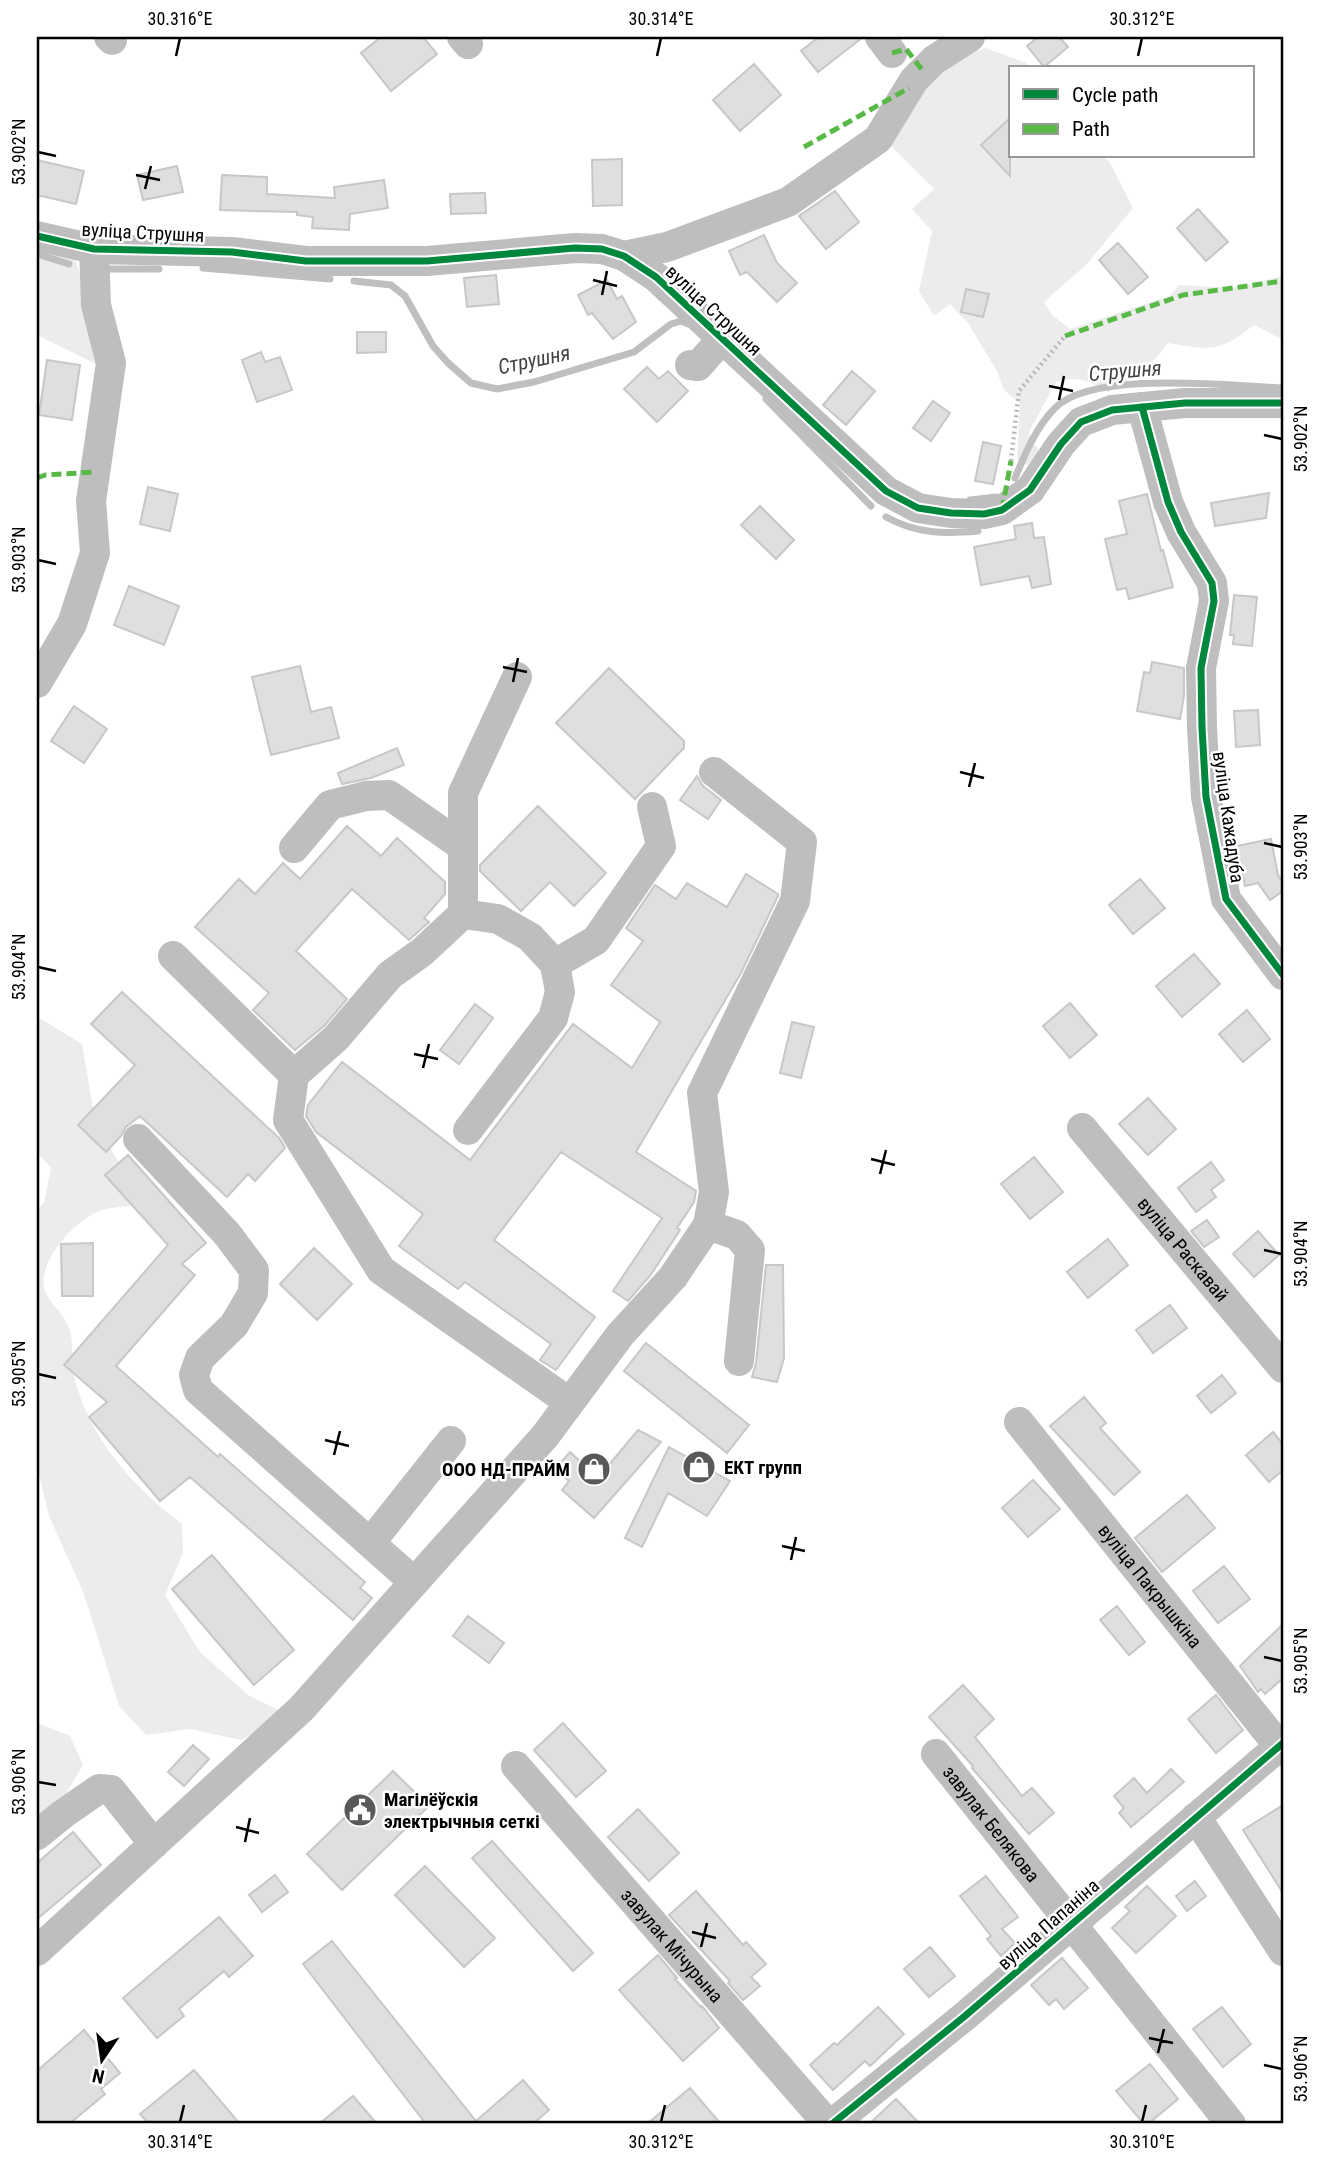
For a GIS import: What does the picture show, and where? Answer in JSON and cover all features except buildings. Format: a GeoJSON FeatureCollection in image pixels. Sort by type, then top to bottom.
{"type":"FeatureCollection","features":[{"type":"Feature","properties":{"kind":"street"},"geometry":{"type":"LineString","coordinates":[[624,256],[667,247],[788,202],[878,139],[914,80],[934,60],[970,37]]}},
{"type":"Feature","properties":{"kind":"street","name":"вуліца Струшня"},"geometry":{"type":"LineString","coordinates":[[37,236],[94,249],[232,252],[306,261],[426,261],[575,248],[602,249],[624,256],[656,277],[886,491],[919,508],[984,514],[1002,510],[1030,490],[1061,444],[1081,422],[1112,410],[1185,403],[1283,403]]}},
{"type":"Feature","properties":{"kind":"street"},"geometry":{"type":"LineString","coordinates":[[37,683],[72,624],[95,553],[91,500],[111,363],[96,305],[94,249]]}},
{"type":"Feature","properties":{"kind":"street"},"geometry":{"type":"LineString","coordinates":[[690,365],[698,366],[722,340]]}},
{"type":"Feature","properties":{"kind":"street","name":"вуліца Кажадуба"},"geometry":{"type":"LineString","coordinates":[[1142,407],[1168,502],[1181,532],[1212,583],[1214,601],[1202,668],[1202,728],[1206,797],[1226,899],[1283,975]]}},
{"type":"Feature","properties":{"kind":"street"},"geometry":{"type":"LineString","coordinates":[[517,677],[463,793],[463,914],[422,952],[390,975],[336,1038],[294,1075],[289,1120],[381,1269],[569,1402]]}},
{"type":"Feature","properties":{"kind":"street"},"geometry":{"type":"LineString","coordinates":[[37,1951],[301,1709],[545,1436],[620,1335],[673,1277],[708,1225],[714,1192],[702,1093],[795,901],[802,842],[714,772]]}},
{"type":"Feature","properties":{"kind":"street"},"geometry":{"type":"LineString","coordinates":[[294,848],[330,805],[366,796],[389,795],[462,846]]}},
{"type":"Feature","properties":{"kind":"street"},"geometry":{"type":"LineString","coordinates":[[555,964],[596,940],[661,846],[652,807]]}},
{"type":"Feature","properties":{"kind":"street"},"geometry":{"type":"LineString","coordinates":[[463,914],[498,919],[530,937],[555,964],[560,992],[553,1018],[468,1130]]}},
{"type":"Feature","properties":{"kind":"street"},"geometry":{"type":"LineString","coordinates":[[173,956],[294,1075]]}},
{"type":"Feature","properties":{"kind":"street","name":"вуліца Раскавай"},"geometry":{"type":"LineString","coordinates":[[1082,1128],[1283,1368]]}},
{"type":"Feature","properties":{"kind":"street"},"geometry":{"type":"LineString","coordinates":[[138,1139],[227,1234],[254,1270],[253,1293],[234,1325],[200,1358],[194,1375],[198,1390],[414,1582]]}},
{"type":"Feature","properties":{"kind":"street"},"geometry":{"type":"LineString","coordinates":[[708,1225],[737,1235],[750,1250],[739,1361]]}},
{"type":"Feature","properties":{"kind":"street","name":"вуліца Пакрышкіна"},"geometry":{"type":"LineString","coordinates":[[1019,1422],[1282,1747]]}},
{"type":"Feature","properties":{"kind":"street"},"geometry":{"type":"LineString","coordinates":[[371,1542],[451,1441]]}},
{"type":"Feature","properties":{"kind":"street","name":"вуліца Папаніна"},"geometry":{"type":"LineString","coordinates":[[830,2124],[965,2016],[1196,1817],[1282,1747]]}},
{"type":"Feature","properties":{"kind":"street","name":"завулак Белякова"},"geometry":{"type":"LineString","coordinates":[[936,1754],[1231,2124]]}},
{"type":"Feature","properties":{"kind":"street","name":"завулак Мічурына"},"geometry":{"type":"LineString","coordinates":[[516,1766],[830,2124]]}},
{"type":"Feature","properties":{"kind":"street"},"geometry":{"type":"LineString","coordinates":[[37,1835],[99,1789],[111,1790],[154,1844]]}},
{"type":"Feature","properties":{"kind":"street"},"geometry":{"type":"LineString","coordinates":[[1196,1817],[1283,1951]]}},
{"type":"Feature","properties":{"kind":"path"},"geometry":{"type":"LineString","coordinates":[[1010,461],[1019,391],[1065,336]]}},
{"type":"Feature","properties":{"kind":"shaded area"},"geometry":{"type":"Polygon","coordinates":[[[986,48],[1026,63],[1028,66],[1009,66],[1009,158],[1104,158],[1109,161],[1133,208],[1087,264],[1044,302],[1052,315],[1070,329],[1169,296],[1179,285],[1233,288],[1283,276],[1283,340],[1254,325],[1232,341],[1214,347],[1168,343],[1146,370],[1108,392],[1083,380],[1056,382],[1029,432],[1033,445],[1038,447],[1038,455],[1030,467],[1017,459],[1020,403],[1004,390],[997,371],[968,323],[950,304],[934,316],[919,291],[932,231],[912,209],[934,189],[885,140],[944,62],[986,48]]]}},
{"type":"Feature","properties":{"kind":"shaded area"},"geometry":{"type":"Polygon","coordinates":[[[37,246],[74,256],[100,366],[37,335],[37,246]]]}},
{"type":"Feature","properties":{"kind":"shaded area"},"geometry":{"type":"Polygon","coordinates":[[[37,1019],[82,1044],[93,1109],[113,1153],[135,1185],[137,1205],[100,1211],[77,1225],[52,1255],[46,1267],[44,1288],[69,1328],[74,1376],[90,1420],[130,1477],[182,1524],[183,1553],[165,1595],[200,1652],[248,1695],[287,1714],[241,1740],[190,1729],[146,1735],[119,1706],[84,1594],[49,1516],[37,1466],[37,1210],[44,1203],[51,1168],[37,1152],[37,1019]]]}},
{"type":"Feature","properties":{"kind":"shaded area"},"geometry":{"type":"Polygon","coordinates":[[[37,1723],[70,1736],[83,1765],[62,1801],[37,1817],[37,1723]]]}},
{"type":"Feature","properties":{"kind":"waterway","name":"Струшня"},"geometry":{"type":"LineString","coordinates":[[37,254],[69,264]]}},
{"type":"Feature","properties":{"kind":"waterway","name":"Струшня"},"geometry":{"type":"LineString","coordinates":[[203,268],[330,279]]}},
{"type":"Feature","properties":{"kind":"waterway","name":"Струшня"},"geometry":{"type":"LineString","coordinates":[[106,269],[159,269]]}},
{"type":"Feature","properties":{"kind":"waterway","name":"Струшня"},"geometry":{"type":"LineString","coordinates":[[354,281],[391,285],[405,296],[433,346],[448,363],[471,383],[497,389],[534,382],[634,352],[671,324],[681,321],[691,325]]}},
{"type":"Feature","properties":{"kind":"waterway","name":"Струшня"},"geometry":{"type":"LineString","coordinates":[[1015,478],[1042,424],[1055,408],[1074,396],[1130,384],[1198,383],[1283,388]]}},
{"type":"Feature","properties":{"kind":"waterway","name":"Струшня"},"geometry":{"type":"LineString","coordinates":[[766,399],[871,506]]}},
{"type":"Feature","properties":{"kind":"waterway","name":"Струшня"},"geometry":{"type":"LineString","coordinates":[[970,500],[996,497]]}},
{"type":"Feature","properties":{"kind":"waterway","name":"Струшня"},"geometry":{"type":"LineString","coordinates":[[886,517],[897,523],[931,532],[978,531]]}},
{"type":"Feature","properties":{"kind":"marked path"},"geometry":{"type":"LineString","coordinates":[[892,53],[906,49],[923,71]]}},
{"type":"Feature","properties":{"kind":"marked path"},"geometry":{"type":"LineString","coordinates":[[804,147],[909,88]]}},
{"type":"Feature","properties":{"kind":"marked path"},"geometry":{"type":"LineString","coordinates":[[1065,336],[1183,295],[1283,281]]}},
{"type":"Feature","properties":{"kind":"marked path"},"geometry":{"type":"LineString","coordinates":[[1002,510],[1011,461]]}},
{"type":"Feature","properties":{"kind":"marked path"},"geometry":{"type":"LineString","coordinates":[[37,478],[45,475],[96,472]]}},
{"type":"Feature","properties":{"kind":"cycle path"},"geometry":{"type":"LineString","coordinates":[[37,236],[94,249],[232,252],[306,261],[427,261],[575,248],[602,249],[624,256],[656,277],[886,491],[918,508],[951,513],[984,514],[1002,510],[1030,490],[1061,444],[1081,422],[1112,410],[1185,403],[1283,403]]}},
{"type":"Feature","properties":{"kind":"cycle path"},"geometry":{"type":"LineString","coordinates":[[1142,407],[1168,502],[1181,532],[1212,583],[1214,601],[1201,668],[1202,728],[1206,797],[1226,899],[1283,975]]}},
{"type":"Feature","properties":{"kind":"cycle path"},"geometry":{"type":"LineString","coordinates":[[832,2124],[965,2016],[1283,1743]]}},
{"type":"Feature","properties":{"kind":"place","name":"ЕКТ групп"},"geometry":{"type":"Point","coordinates":[699,1467]}},
{"type":"Feature","properties":{"kind":"place","name":"ООО НД-ПРАЙМ"},"geometry":{"type":"Point","coordinates":[594,1469]}},
{"type":"Feature","properties":{"kind":"place","name":"Магілёўскія электрычныя сеткі"},"geometry":{"type":"Point","coordinates":[360,1810]}}]}
